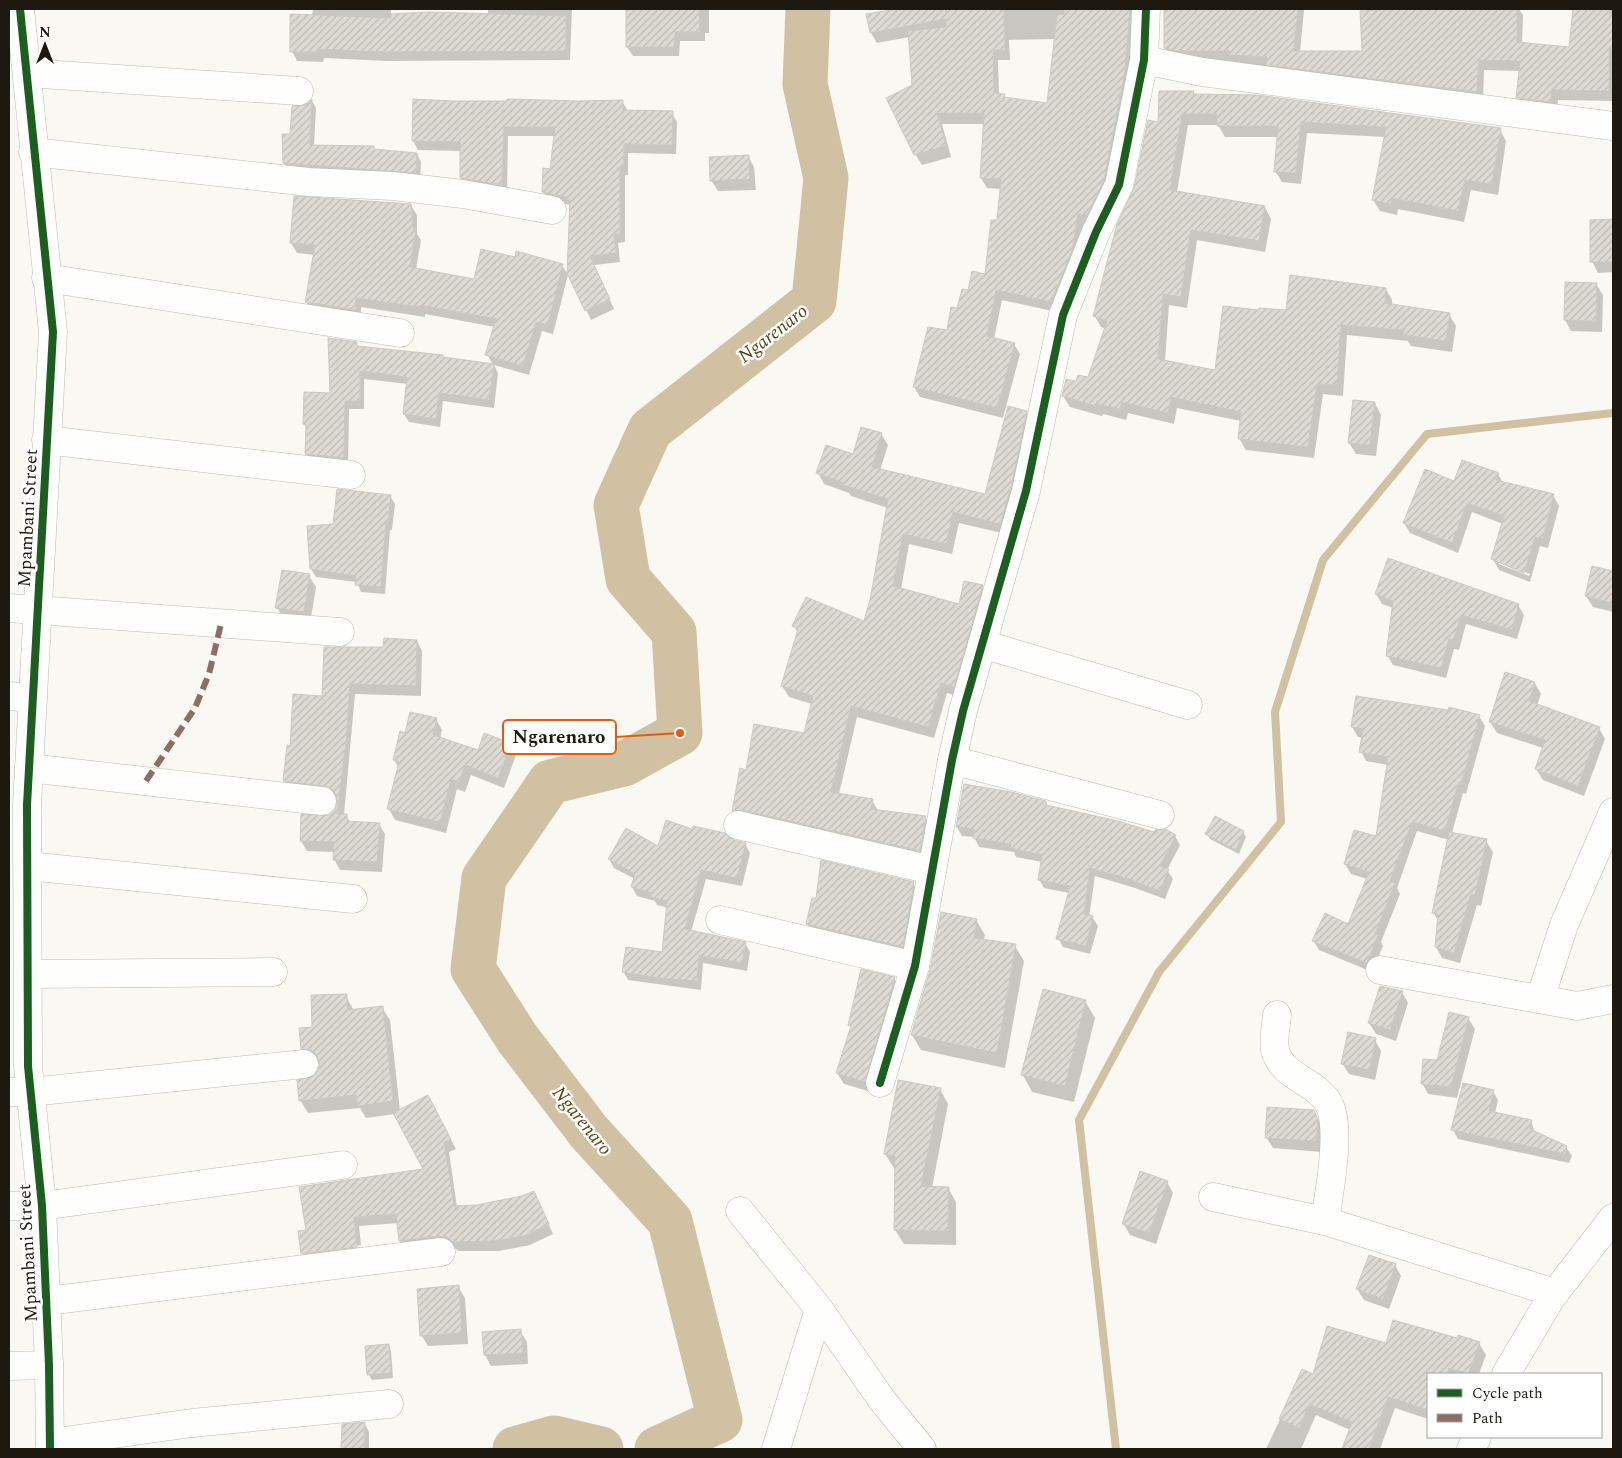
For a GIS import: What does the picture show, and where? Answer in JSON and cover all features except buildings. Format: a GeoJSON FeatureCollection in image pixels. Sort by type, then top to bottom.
{"type":"FeatureCollection","features":[{"type":"Feature","properties":{"kind":"street"},"geometry":{"type":"LineString","coordinates":[[20,9],[26,9]]}},
{"type":"Feature","properties":{"kind":"street","name":"Mpambani Street"},"geometry":{"type":"LineString","coordinates":[[20,9],[16,41],[27,73],[33,152],[53,332],[38,611],[21,697],[29,768],[21,850],[28,974],[28,1066],[20,1092],[42,1206],[47,1301],[50,1446]]}},
{"type":"Feature","properties":{"kind":"street"},"geometry":{"type":"LineString","coordinates":[[880,1083],[915,966],[962,711],[1026,491],[1063,315],[1096,232],[1119,184],[1144,60],[1146,9]]}},
{"type":"Feature","properties":{"kind":"street"},"geometry":{"type":"LineString","coordinates":[[1144,60],[1202,72],[1613,126]]}},
{"type":"Feature","properties":{"kind":"street"},"geometry":{"type":"LineString","coordinates":[[27,73],[299,91]]}},
{"type":"Feature","properties":{"kind":"street"},"geometry":{"type":"LineString","coordinates":[[9,125],[16,121],[30,105]]}},
{"type":"Feature","properties":{"kind":"street"},"geometry":{"type":"LineString","coordinates":[[33,152],[309,182],[393,186],[463,194],[552,210]]}},
{"type":"Feature","properties":{"kind":"street"},"geometry":{"type":"LineString","coordinates":[[46,278],[400,333]]}},
{"type":"Feature","properties":{"kind":"street"},"geometry":{"type":"LineString","coordinates":[[46,440],[350,475]]}},
{"type":"Feature","properties":{"kind":"street"},"geometry":{"type":"LineString","coordinates":[[9,608],[340,632]]}},
{"type":"Feature","properties":{"kind":"street"},"geometry":{"type":"LineString","coordinates":[[982,644],[1188,705]]}},
{"type":"Feature","properties":{"kind":"street"},"geometry":{"type":"LineString","coordinates":[[952,760],[1160,815]]}},
{"type":"Feature","properties":{"kind":"street"},"geometry":{"type":"LineString","coordinates":[[29,768],[322,802]]}},
{"type":"Feature","properties":{"kind":"street"},"geometry":{"type":"LineString","coordinates":[[1540,999],[1564,925],[1613,812]]}},
{"type":"Feature","properties":{"kind":"street"},"geometry":{"type":"LineString","coordinates":[[738,825],[932,870]]}},
{"type":"Feature","properties":{"kind":"street"},"geometry":{"type":"LineString","coordinates":[[21,850],[353,899]]}},
{"type":"Feature","properties":{"kind":"street"},"geometry":{"type":"LineString","coordinates":[[720,920],[915,966]]}},
{"type":"Feature","properties":{"kind":"street"},"geometry":{"type":"LineString","coordinates":[[1380,970],[1577,1006],[1613,999]]}},
{"type":"Feature","properties":{"kind":"street"},"geometry":{"type":"LineString","coordinates":[[28,974],[273,972]]}},
{"type":"Feature","properties":{"kind":"street"},"geometry":{"type":"LineString","coordinates":[[1277,1015],[1275,1048],[1280,1062],[1294,1075],[1325,1096],[1333,1119],[1333,1165],[1325,1221]]}},
{"type":"Feature","properties":{"kind":"street"},"geometry":{"type":"LineString","coordinates":[[20,1092],[304,1064]]}},
{"type":"Feature","properties":{"kind":"street"},"geometry":{"type":"LineString","coordinates":[[9,1206],[42,1206],[343,1165]]}},
{"type":"Feature","properties":{"kind":"street"},"geometry":{"type":"LineString","coordinates":[[1213,1197],[1325,1221],[1555,1292]]}},
{"type":"Feature","properties":{"kind":"street"},"geometry":{"type":"LineString","coordinates":[[740,1211],[819,1309],[882,1400],[922,1449]]}},
{"type":"Feature","properties":{"kind":"street"},"geometry":{"type":"LineString","coordinates":[[1507,1373],[1555,1292],[1613,1218]]}},
{"type":"Feature","properties":{"kind":"street"},"geometry":{"type":"LineString","coordinates":[[47,1301],[441,1252]]}},
{"type":"Feature","properties":{"kind":"street"},"geometry":{"type":"LineString","coordinates":[[776,1449],[819,1309]]}},
{"type":"Feature","properties":{"kind":"street"},"geometry":{"type":"LineString","coordinates":[[9,1366],[49,1365]]}},
{"type":"Feature","properties":{"kind":"street"},"geometry":{"type":"LineString","coordinates":[[50,1446],[192,1423],[389,1404]]}},
{"type":"Feature","properties":{"kind":"waterway","name":"Ngarenaro"},"geometry":{"type":"LineString","coordinates":[[657,1449],[720,1420],[670,1221],[589,1132],[517,1038],[473,969],[484,878],[550,782],[624,764],[680,733],[674,632],[628,579],[616,505],[650,430],[814,301],[826,178],[805,84],[808,9]]}},
{"type":"Feature","properties":{"kind":"waterway"},"geometry":{"type":"LineString","coordinates":[[1116,1449],[1079,1120],[1159,972],[1281,822],[1275,712],[1323,560],[1427,434],[1613,413]]}},
{"type":"Feature","properties":{"kind":"waterway","name":"Ngarenaro"},"geometry":{"type":"LineString","coordinates":[[515,1449],[554,1438],[601,1449]]}},
{"type":"Feature","properties":{"kind":"marked path"},"geometry":{"type":"LineString","coordinates":[[146,781],[195,708],[209,674],[221,624]]}},
{"type":"Feature","properties":{"kind":"cycle path"},"geometry":{"type":"LineString","coordinates":[[20,9],[53,332],[27,805],[28,1066],[42,1206],[49,1365],[50,1449]]}},
{"type":"Feature","properties":{"kind":"cycle path"},"geometry":{"type":"LineString","coordinates":[[880,1083],[915,966],[952,760],[963,711],[1026,491],[1063,315],[1096,232],[1119,185],[1144,60],[1146,9]]}},
{"type":"Feature","properties":{"kind":"place","name":"Ngarenaro"},"geometry":{"type":"Point","coordinates":[680,733]}}]}
